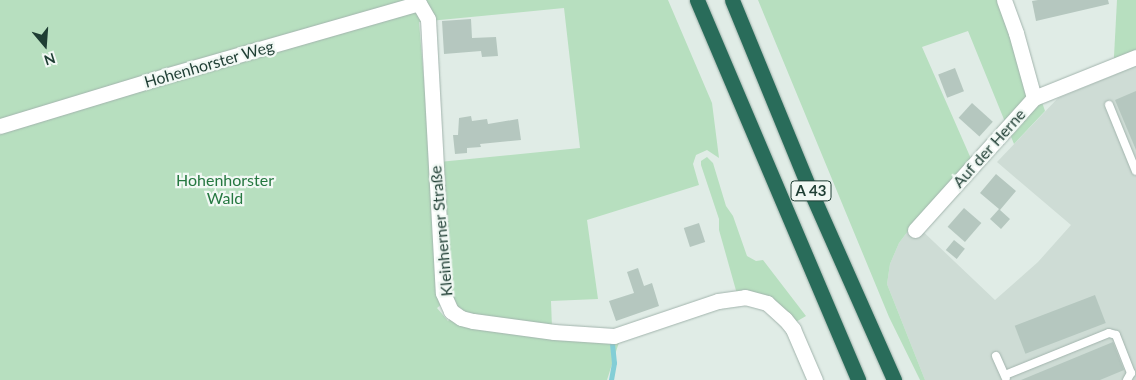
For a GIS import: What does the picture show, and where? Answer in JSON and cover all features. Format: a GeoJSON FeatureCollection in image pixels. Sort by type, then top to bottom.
{"type":"FeatureCollection","features":[{"type":"Feature","properties":{"kind":"highway","name":"A 43"},"geometry":{"type":"LineString","coordinates":[[697,0],[858,380]]}},
{"type":"Feature","properties":{"kind":"highway","name":"A 43"},"geometry":{"type":"LineString","coordinates":[[732,0],[810,190],[894,380]]}},
{"type":"Feature","properties":{"kind":"street","name":"Auf der Herne"},"geometry":{"type":"LineString","coordinates":[[916,230],[1034,98],[1016,33],[1004,0]]}},
{"type":"Feature","properties":{"kind":"street","name":"Hohenhorster Weg"},"geometry":{"type":"LineString","coordinates":[[0,126],[418,2]]}},
{"type":"Feature","properties":{"kind":"street","name":"Kleinherner Straße"},"geometry":{"type":"LineString","coordinates":[[418,2],[428,19],[443,293],[451,311],[461,318],[473,321],[554,332],[614,336],[718,301],[745,297],[767,303],[789,324],[815,380]]}},
{"type":"Feature","properties":{"kind":"street"},"geometry":{"type":"LineString","coordinates":[[1034,98],[1136,57]]}},
{"type":"Feature","properties":{"kind":"lane"},"geometry":{"type":"LineString","coordinates":[[1110,105],[1136,171]]}},
{"type":"Feature","properties":{"kind":"lane"},"geometry":{"type":"LineString","coordinates":[[996,356],[1006,378],[1109,333],[1116,335],[1120,342],[1131,373],[1128,380]]}},
{"type":"Feature","properties":{"kind":"shaded area"},"geometry":{"type":"Polygon","coordinates":[[[1136,66],[1136,380],[925,380],[887,284],[890,264],[899,243],[914,223],[995,300],[1038,262],[1071,225],[997,162],[1058,98],[1136,66]]]}},
{"type":"Feature","properties":{"kind":"green space","name":"Hohenhorster Wald"},"geometry":{"type":"Polygon","coordinates":[[[0,0],[668,0],[712,103],[719,158],[707,150],[696,155],[693,164],[699,185],[587,220],[598,299],[551,301],[552,328],[471,317],[456,306],[451,296],[439,162],[580,148],[564,8],[419,22],[443,303],[437,308],[448,321],[452,317],[620,339],[607,380],[0,380],[0,0]]]}},
{"type":"Feature","properties":{"kind":"green space"},"geometry":{"type":"Polygon","coordinates":[[[758,0],[1007,0],[1045,111],[1014,144],[968,31],[922,47],[972,161],[914,223],[899,243],[890,264],[887,284],[925,380],[920,380],[889,317],[758,0]]]}},
{"type":"Feature","properties":{"kind":"green space"},"geometry":{"type":"Polygon","coordinates":[[[1117,0],[1136,0],[1136,66],[1113,75],[1117,0]]]}},
{"type":"Feature","properties":{"kind":"green space"},"geometry":{"type":"Polygon","coordinates":[[[707,157],[713,163],[726,206],[733,216],[747,256],[756,261],[763,260],[806,316],[794,323],[737,294],[719,230],[719,219],[701,165],[701,161],[707,157]]]}},
{"type":"Feature","properties":{"kind":"building"},"geometry":{"type":"Polygon","coordinates":[[[1108,0],[1109,4],[1036,21],[1032,1],[1108,0]]]}},
{"type":"Feature","properties":{"kind":"building"},"geometry":{"type":"Polygon","coordinates":[[[471,19],[472,38],[496,37],[498,56],[482,57],[481,51],[444,54],[442,21],[471,19]]]}},
{"type":"Feature","properties":{"kind":"building"},"geometry":{"type":"Polygon","coordinates":[[[955,68],[964,91],[947,98],[938,74],[955,68]]]}},
{"type":"Feature","properties":{"kind":"building"},"geometry":{"type":"Polygon","coordinates":[[[1136,91],[1136,150],[1115,100],[1136,91]]]}},
{"type":"Feature","properties":{"kind":"building"},"geometry":{"type":"Polygon","coordinates":[[[972,103],[993,122],[979,137],[959,118],[972,103]]]}},
{"type":"Feature","properties":{"kind":"building"},"geometry":{"type":"Polygon","coordinates":[[[471,116],[472,121],[487,119],[488,124],[518,119],[521,140],[480,144],[481,147],[467,148],[467,153],[455,154],[453,135],[458,135],[459,118],[471,116]]]}},
{"type":"Feature","properties":{"kind":"building"},"geometry":{"type":"Polygon","coordinates":[[[996,174],[1016,191],[1000,210],[1010,219],[1001,229],[990,219],[999,209],[980,193],[996,174]]]}},
{"type":"Feature","properties":{"kind":"building"},"geometry":{"type":"Polygon","coordinates":[[[964,208],[981,223],[965,242],[948,227],[964,208]]]}},
{"type":"Feature","properties":{"kind":"building"},"geometry":{"type":"Polygon","coordinates":[[[699,223],[705,242],[690,247],[684,228],[699,223]]]}},
{"type":"Feature","properties":{"kind":"building"},"geometry":{"type":"Polygon","coordinates":[[[954,240],[965,249],[957,259],[946,250],[954,240]]]}},
{"type":"Feature","properties":{"kind":"building"},"geometry":{"type":"Polygon","coordinates":[[[638,268],[644,286],[652,283],[659,306],[616,321],[609,301],[634,293],[627,272],[638,268]]]}},
{"type":"Feature","properties":{"kind":"building"},"geometry":{"type":"Polygon","coordinates":[[[1095,295],[1106,323],[1025,354],[1015,326],[1095,295]]]}},
{"type":"Feature","properties":{"kind":"building"},"geometry":{"type":"Polygon","coordinates":[[[1113,342],[1124,370],[1100,380],[1021,380],[1113,342]]]}},
{"type":"Feature","properties":{"kind":"waterway"},"geometry":{"type":"LineString","coordinates":[[611,380],[614,363],[612,344]]}}]}
